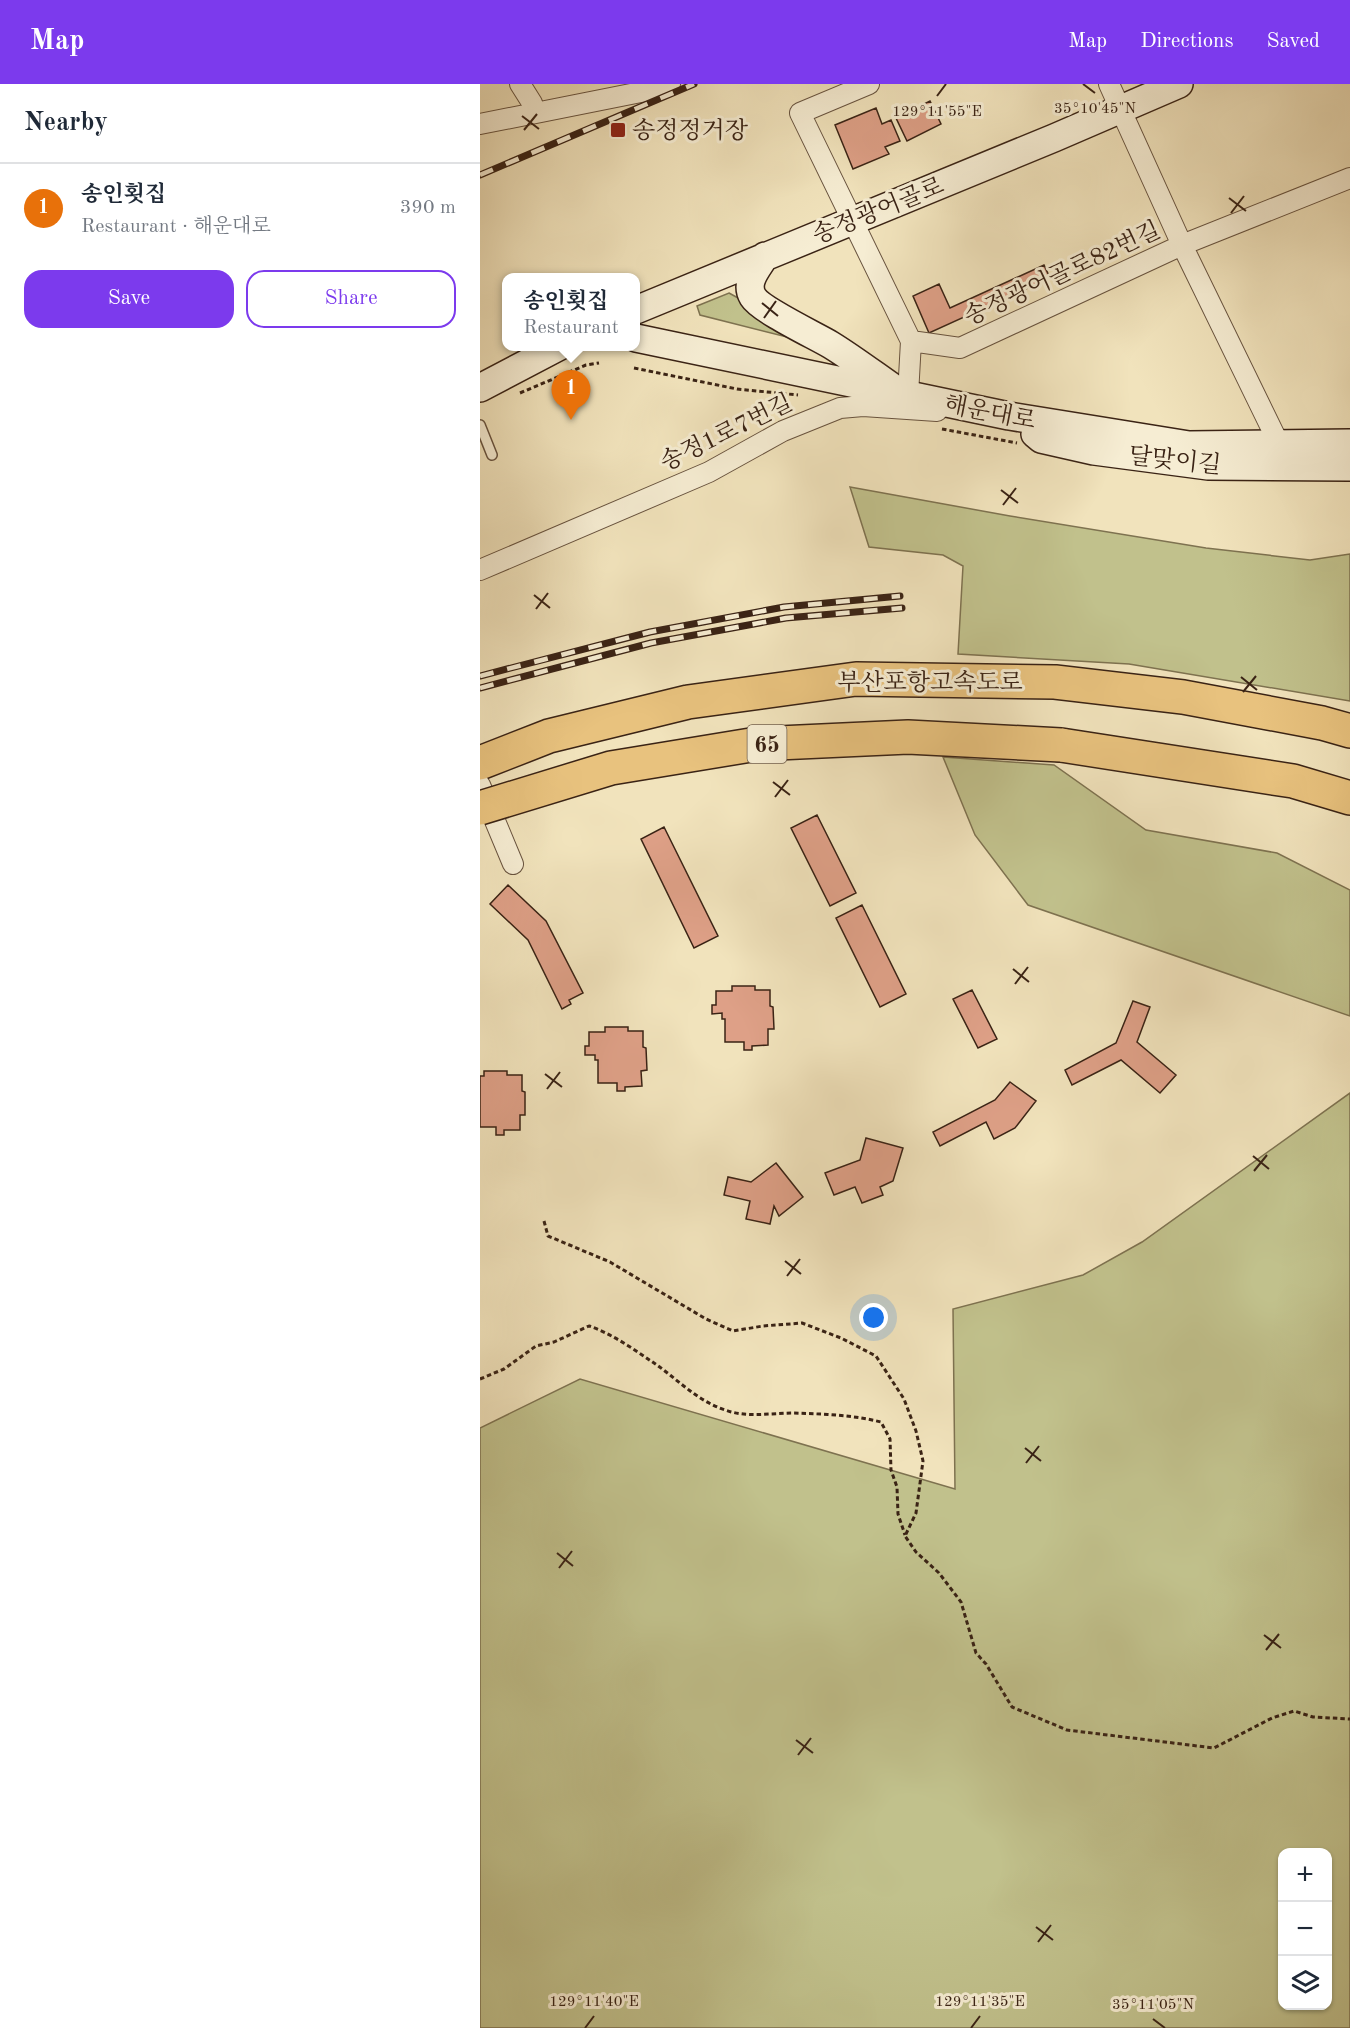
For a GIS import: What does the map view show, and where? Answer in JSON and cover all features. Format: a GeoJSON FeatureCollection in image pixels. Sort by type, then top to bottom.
{"type":"FeatureCollection","features":[{"type":"Feature","properties":{"kind":"highway","name":"부산포항고속도로"},"geometry":{"type":"LineString","coordinates":[[480,763],[549,736],[688,702],[856,679],[1055,682],[1183,697],[1322,723],[1350,731]]}},
{"type":"Feature","properties":{"kind":"highway","name":"65"},"geometry":{"type":"LineString","coordinates":[[480,808],[611,768],[757,744],[908,737],[1061,745],[1293,781],[1350,798]]}},
{"type":"Feature","properties":{"kind":"main road","name":"송정광어골로"},"geometry":{"type":"LineString","coordinates":[[640,308],[1179,84]]}},
{"type":"Feature","properties":{"kind":"main road"},"geometry":{"type":"LineString","coordinates":[[765,256],[752,276],[750,285],[753,297],[760,304],[832,346],[905,395]]}},
{"type":"Feature","properties":{"kind":"main road","name":"해운대로"},"geometry":{"type":"LineString","coordinates":[[640,339],[1009,416],[1189,446],[1350,443]]}},
{"type":"Feature","properties":{"kind":"main road"},"geometry":{"type":"LineString","coordinates":[[480,388],[550,351]]}},
{"type":"Feature","properties":{"kind":"main road","name":"달맞이길"},"geometry":{"type":"LineString","coordinates":[[1009,416],[1041,439],[1094,451],[1208,466],[1350,467]]}},
{"type":"Feature","properties":{"kind":"street"},"geometry":{"type":"LineString","coordinates":[[520,84],[532,103],[534,113]]}},
{"type":"Feature","properties":{"kind":"street"},"geometry":{"type":"LineString","coordinates":[[480,124],[641,92],[670,84]]}},
{"type":"Feature","properties":{"kind":"street"},"geometry":{"type":"LineString","coordinates":[[869,84],[800,113],[911,341],[905,395]]}},
{"type":"Feature","properties":{"kind":"street"},"geometry":{"type":"LineString","coordinates":[[1109,84],[1182,245]]}},
{"type":"Feature","properties":{"kind":"street","name":"송정광어골로82번길"},"geometry":{"type":"LineString","coordinates":[[911,341],[960,348],[1182,245],[1350,178]]}},
{"type":"Feature","properties":{"kind":"street","name":"송정광어골로82번길"},"geometry":{"type":"LineString","coordinates":[[1182,245],[1279,444]]}},
{"type":"Feature","properties":{"kind":"street","name":"송정1로7번길"},"geometry":{"type":"LineString","coordinates":[[480,570],[709,472],[783,431],[840,408],[863,406],[1009,416]]}},
{"type":"Feature","properties":{"kind":"street"},"geometry":{"type":"LineString","coordinates":[[480,784],[513,864]]}},
{"type":"Feature","properties":{"kind":"lane"},"geometry":{"type":"LineString","coordinates":[[480,425],[492,455]]}},
{"type":"Feature","properties":{"kind":"path"},"geometry":{"type":"LineString","coordinates":[[512,396],[586,365],[599,363]]}},
{"type":"Feature","properties":{"kind":"path"},"geometry":{"type":"LineString","coordinates":[[634,368],[737,388],[807,396]]}},
{"type":"Feature","properties":{"kind":"path"},"geometry":{"type":"LineString","coordinates":[[544,1221],[548,1236],[610,1262],[706,1319],[733,1331],[802,1323],[841,1338],[876,1356],[904,1399],[916,1431],[923,1461],[916,1513],[905,1536]]}},
{"type":"Feature","properties":{"kind":"path"},"geometry":{"type":"LineString","coordinates":[[480,1379],[504,1369],[536,1346],[554,1342],[589,1326],[603,1331],[657,1365],[682,1386],[711,1405],[729,1412],[857,1416],[881,1422],[890,1439],[891,1470],[897,1487],[898,1514],[905,1536],[916,1552],[939,1573],[961,1602],[976,1653],[986,1664],[1012,1707],[1067,1730],[1214,1748],[1272,1718],[1294,1711],[1313,1717],[1350,1719]]}},
{"type":"Feature","properties":{"kind":"green space"},"geometry":{"type":"Polygon","coordinates":[[[729,293],[803,341],[700,315],[697,306],[729,293]]]}},
{"type":"Feature","properties":{"kind":"green space"},"geometry":{"type":"Polygon","coordinates":[[[850,487],[1206,548],[1310,560],[1350,554],[1350,701],[1129,664],[958,654],[963,566],[943,555],[869,547],[850,487]]]}},
{"type":"Feature","properties":{"kind":"green space"},"geometry":{"type":"Polygon","coordinates":[[[943,757],[1054,765],[1146,830],[1277,853],[1350,890],[1350,1016],[1028,905],[975,835],[943,757]]]}},
{"type":"Feature","properties":{"kind":"green space"},"geometry":{"type":"Polygon","coordinates":[[[1350,1093],[1350,2028],[480,2028],[480,1428],[580,1379],[955,1489],[953,1309],[1083,1275],[1142,1242],[1350,1093]]]}},
{"type":"Feature","properties":{"kind":"building"},"geometry":{"type":"Polygon","coordinates":[[[930,101],[941,124],[907,141],[896,118],[930,101]]]}},
{"type":"Feature","properties":{"kind":"building"},"geometry":{"type":"Polygon","coordinates":[[[876,108],[882,124],[891,120],[900,141],[885,147],[889,154],[853,169],[835,125],[876,108]]]}},
{"type":"Feature","properties":{"kind":"building"},"geometry":{"type":"Polygon","coordinates":[[[1044,265],[1050,278],[929,333],[913,296],[939,284],[950,308],[1044,265]]]}},
{"type":"Feature","properties":{"kind":"building"},"geometry":{"type":"Polygon","coordinates":[[[817,815],[856,893],[830,906],[791,828],[817,815]]]}},
{"type":"Feature","properties":{"kind":"building"},"geometry":{"type":"Polygon","coordinates":[[[664,827],[718,936],[694,948],[641,839],[664,827]]]}},
{"type":"Feature","properties":{"kind":"building"},"geometry":{"type":"Polygon","coordinates":[[[508,885],[546,921],[583,993],[569,1000],[571,1004],[562,1009],[528,940],[490,904],[508,885]]]}},
{"type":"Feature","properties":{"kind":"building"},"geometry":{"type":"Polygon","coordinates":[[[862,905],[906,994],[880,1007],[836,918],[862,905]]]}},
{"type":"Feature","properties":{"kind":"building"},"geometry":{"type":"Polygon","coordinates":[[[732,986],[755,986],[755,990],[770,990],[774,1029],[768,1029],[768,1045],[752,1046],[752,1050],[744,1050],[744,1042],[725,1042],[725,1019],[722,1019],[722,1013],[712,1014],[712,1005],[716,1005],[716,991],[732,991],[732,986]]]}},
{"type":"Feature","properties":{"kind":"building"},"geometry":{"type":"Polygon","coordinates":[[[972,990],[997,1039],[978,1048],[953,999],[972,990]]]}},
{"type":"Feature","properties":{"kind":"building"},"geometry":{"type":"Polygon","coordinates":[[[1133,1001],[1150,1007],[1137,1042],[1176,1075],[1160,1093],[1121,1060],[1072,1085],[1065,1070],[1116,1043],[1133,1001]]]}},
{"type":"Feature","properties":{"kind":"building"},"geometry":{"type":"Polygon","coordinates":[[[605,1027],[628,1027],[628,1031],[643,1031],[647,1070],[641,1071],[642,1086],[625,1087],[625,1091],[617,1091],[617,1083],[598,1083],[598,1060],[595,1060],[595,1055],[585,1055],[585,1046],[589,1046],[589,1032],[605,1032],[605,1027]]]}},
{"type":"Feature","properties":{"kind":"building"},"geometry":{"type":"Polygon","coordinates":[[[484,1071],[507,1071],[507,1075],[522,1075],[525,1115],[520,1115],[520,1130],[504,1130],[504,1135],[496,1135],[496,1127],[480,1127],[480,1076],[484,1076],[484,1071]]]}},
{"type":"Feature","properties":{"kind":"building"},"geometry":{"type":"Polygon","coordinates":[[[1010,1082],[1036,1101],[1015,1128],[994,1139],[986,1122],[940,1146],[933,1132],[995,1100],[1010,1082]]]}},
{"type":"Feature","properties":{"kind":"building"},"geometry":{"type":"Polygon","coordinates":[[[866,1138],[903,1148],[893,1181],[880,1187],[883,1195],[862,1203],[855,1187],[834,1195],[825,1173],[860,1160],[866,1138]]]}},
{"type":"Feature","properties":{"kind":"building"},"geometry":{"type":"Polygon","coordinates":[[[776,1163],[803,1197],[779,1216],[774,1206],[770,1224],[746,1219],[750,1201],[724,1195],[728,1177],[751,1182],[776,1163]]]}},
{"type":"Feature","properties":{"kind":"railway"},"geometry":{"type":"LineString","coordinates":[[480,175],[694,84]]}},
{"type":"Feature","properties":{"kind":"railway"},"geometry":{"type":"LineString","coordinates":[[480,676],[650,632],[784,607],[900,596]]}},
{"type":"Feature","properties":{"kind":"railway"},"geometry":{"type":"LineString","coordinates":[[480,688],[651,643],[786,618],[902,608]]}},
{"type":"Feature","properties":{"kind":"place","name":"송정정거장"},"geometry":{"type":"Point","coordinates":[618,130]}},
{"type":"Feature","properties":{"kind":"place","name":"송인횟집"},"geometry":{"type":"Point","coordinates":[571,420]}}]}
